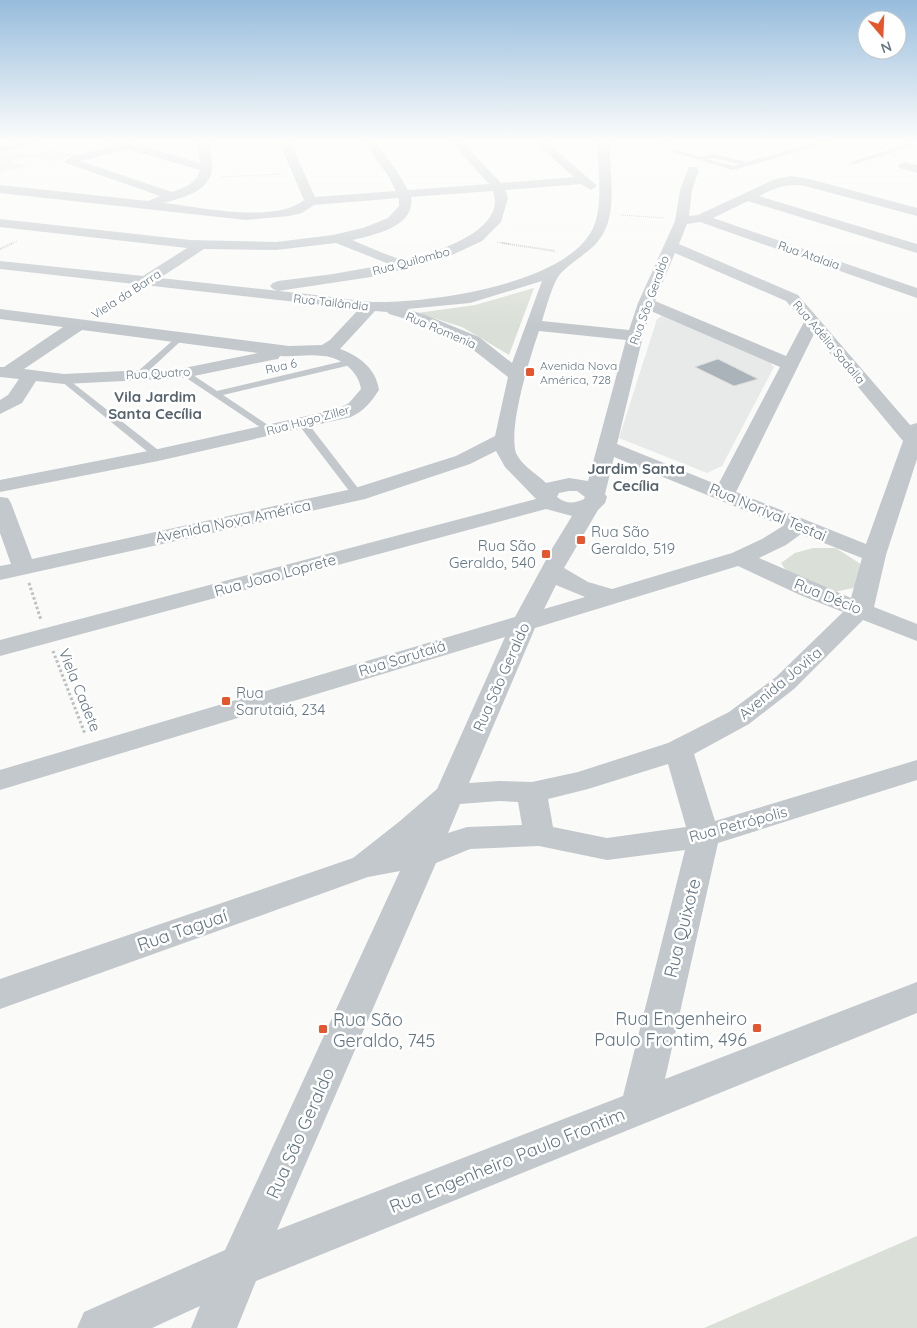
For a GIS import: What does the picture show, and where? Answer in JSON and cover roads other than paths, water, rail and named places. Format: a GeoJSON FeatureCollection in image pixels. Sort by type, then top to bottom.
{"type":"FeatureCollection","features":[{"type":"Feature","properties":{"kind":"street"},"geometry":{"type":"LineString","coordinates":[[133,204],[246,216],[289,212],[304,207],[307,204]]}},
{"type":"Feature","properties":{"kind":"street"},"geometry":{"type":"LineString","coordinates":[[0,223],[199,246],[271,247],[338,239],[371,230],[399,216],[405,208],[405,204]]}},
{"type":"Feature","properties":{"kind":"street","name":"Rua Quilombo"},"geometry":{"type":"LineString","coordinates":[[276,291],[404,265],[449,252],[477,238],[492,225],[501,214],[502,204]]}},
{"type":"Feature","properties":{"kind":"street"},"geometry":{"type":"LineString","coordinates":[[593,499],[578,509],[557,495],[517,467],[507,455],[504,439],[518,370],[553,272],[577,255],[591,240],[600,227],[603,204]]}},
{"type":"Feature","properties":{"kind":"street","name":"Rua São Geraldo"},"geometry":{"type":"LineString","coordinates":[[214,1328],[424,855],[525,621],[570,536],[593,499],[635,336],[646,302],[682,220],[684,204]]}},
{"type":"Feature","properties":{"kind":"street"},"geometry":{"type":"LineString","coordinates":[[682,220],[701,218],[733,204]]}},
{"type":"Feature","properties":{"kind":"street"},"geometry":{"type":"LineString","coordinates":[[772,204],[917,249]]}},
{"type":"Feature","properties":{"kind":"street"},"geometry":{"type":"LineString","coordinates":[[887,204],[917,212]]}},
{"type":"Feature","properties":{"kind":"street","name":"Viela da Barra"},"geometry":{"type":"LineString","coordinates":[[144,282],[246,216]]}},
{"type":"Feature","properties":{"kind":"street","name":"Rua Atalaia"},"geometry":{"type":"LineString","coordinates":[[701,218],[917,293]]}},
{"type":"Feature","properties":{"kind":"street"},"geometry":{"type":"LineString","coordinates":[[338,239],[404,265]]}},
{"type":"Feature","properties":{"kind":"street","name":"Rua Adélia Sadalla"},"geometry":{"type":"LineString","coordinates":[[670,245],[792,298],[915,435]]}},
{"type":"Feature","properties":{"kind":"street","name":"Rua Tailândia"},"geometry":{"type":"LineString","coordinates":[[0,265],[237,291],[276,291],[378,307],[470,298],[517,285],[553,272]]}},
{"type":"Feature","properties":{"kind":"street","name":"Rua Tailândia"},"geometry":{"type":"LineString","coordinates":[[517,285],[534,284],[547,287]]}},
{"type":"Feature","properties":{"kind":"street"},"geometry":{"type":"LineString","coordinates":[[646,302],[789,364]]}},
{"type":"Feature","properties":{"kind":"street"},"geometry":{"type":"LineString","coordinates":[[326,350],[336,344],[378,307]]}},
{"type":"Feature","properties":{"kind":"street","name":"Rua Romenia"},"geometry":{"type":"LineString","coordinates":[[378,307],[422,319],[473,341],[494,357],[518,370]]}},
{"type":"Feature","properties":{"kind":"street","name":"Rua Hugo Ziller"},"geometry":{"type":"LineString","coordinates":[[0,314],[285,352],[326,350],[352,362],[364,371],[370,380],[370,390],[365,399],[356,407],[344,413],[158,455],[0,486]]}},
{"type":"Feature","properties":{"kind":"street"},"geometry":{"type":"LineString","coordinates":[[724,494],[812,322]]}},
{"type":"Feature","properties":{"kind":"street","name":"Viela da Barra"},"geometry":{"type":"LineString","coordinates":[[3,373],[79,324]]}},
{"type":"Feature","properties":{"kind":"street"},"geometry":{"type":"LineString","coordinates":[[533,325],[635,336]]}},
{"type":"Feature","properties":{"kind":"street","name":"Rua Quatro"},"geometry":{"type":"LineString","coordinates":[[3,373],[64,379],[184,373],[227,366],[285,352]]}},
{"type":"Feature","properties":{"kind":"street"},"geometry":{"type":"LineString","coordinates":[[0,408],[15,398],[30,376]]}},
{"type":"Feature","properties":{"kind":"street"},"geometry":{"type":"LineString","coordinates":[[861,609],[874,555],[915,435]]}},
{"type":"Feature","properties":{"kind":"street","name":"Avenida Nova América"},"geometry":{"type":"LineString","coordinates":[[0,573],[357,494],[463,460],[504,439]]}},
{"type":"Feature","properties":{"kind":"street"},"geometry":{"type":"LineString","coordinates":[[557,495],[589,475],[605,454]]}},
{"type":"Feature","properties":{"kind":"street","name":"Rua Norival Testai"},"geometry":{"type":"LineString","coordinates":[[605,454],[724,494],[874,555]]}},
{"type":"Feature","properties":{"kind":"street","name":"Avenida Nova América"},"geometry":{"type":"LineString","coordinates":[[463,460],[490,458],[517,467]]}},
{"type":"Feature","properties":{"kind":"street"},"geometry":{"type":"LineString","coordinates":[[557,495],[570,536]]}},
{"type":"Feature","properties":{"kind":"street","name":"Rua Joao Loprete"},"geometry":{"type":"LineString","coordinates":[[0,648],[557,495]]}},
{"type":"Feature","properties":{"kind":"street"},"geometry":{"type":"LineString","coordinates":[[0,503],[24,568]]}},
{"type":"Feature","properties":{"kind":"street","name":"Rua Sarutaiá"},"geometry":{"type":"LineString","coordinates":[[0,780],[740,558],[785,537],[798,525]]}},
{"type":"Feature","properties":{"kind":"street","name":"Rua Décio"},"geometry":{"type":"LineString","coordinates":[[740,558],[809,590],[861,609],[917,633]]}},
{"type":"Feature","properties":{"kind":"street"},"geometry":{"type":"LineString","coordinates":[[553,570],[576,587],[592,592],[613,595]]}},
{"type":"Feature","properties":{"kind":"street","name":"Avenida Jovita"},"geometry":{"type":"LineString","coordinates":[[450,795],[499,791],[532,792],[578,782],[678,750],[739,718],[785,683],[861,609]]}},
{"type":"Feature","properties":{"kind":"street"},"geometry":{"type":"LineString","coordinates":[[678,750],[704,836]]}},
{"type":"Feature","properties":{"kind":"street","name":"Rua Petrópolis"},"geometry":{"type":"LineString","coordinates":[[539,835],[607,849],[704,836],[917,770]]}},
{"type":"Feature","properties":{"kind":"street"},"geometry":{"type":"LineString","coordinates":[[424,855],[467,838],[539,835],[532,792]]}},
{"type":"Feature","properties":{"kind":"street","name":"Rua Taguaí"},"geometry":{"type":"LineString","coordinates":[[364,866],[450,795]]}},
{"type":"Feature","properties":{"kind":"street","name":"Rua Quixote"},"geometry":{"type":"LineString","coordinates":[[639,1108],[704,836]]}},
{"type":"Feature","properties":{"kind":"street","name":"Rua Taguaí"},"geometry":{"type":"LineString","coordinates":[[0,994],[364,866],[424,855]]}},
{"type":"Feature","properties":{"kind":"street","name":"Rua Engenheiro Paulo Frontim"},"geometry":{"type":"LineString","coordinates":[[100,1328],[240,1266],[917,998]]}},
{"type":"Feature","properties":{"kind":"lane"},"geometry":{"type":"LineString","coordinates":[[139,374],[180,337]]}},
{"type":"Feature","properties":{"kind":"lane","name":"Rua 6"},"geometry":{"type":"LineString","coordinates":[[215,394],[352,362]]}},
{"type":"Feature","properties":{"kind":"lane"},"geometry":{"type":"LineString","coordinates":[[184,373],[270,431]]}},
{"type":"Feature","properties":{"kind":"lane"},"geometry":{"type":"LineString","coordinates":[[64,379],[158,455]]}},
{"type":"Feature","properties":{"kind":"lane"},"geometry":{"type":"LineString","coordinates":[[302,424],[357,494]]}},
{"type":"Feature","properties":{"kind":"place","name":"Avenida Nova América, 728"},"geometry":{"type":"Point","coordinates":[530,372]}},
{"type":"Feature","properties":{"kind":"place","name":"Rua São Geraldo, 519"},"geometry":{"type":"Point","coordinates":[581,540]}},
{"type":"Feature","properties":{"kind":"place","name":"Rua São Geraldo, 540"},"geometry":{"type":"Point","coordinates":[546,554]}},
{"type":"Feature","properties":{"kind":"place","name":"Rua Sarutaiá, 234"},"geometry":{"type":"Point","coordinates":[226,701]}},
{"type":"Feature","properties":{"kind":"place","name":"Rua Engenheiro Paulo Frontim, 496"},"geometry":{"type":"Point","coordinates":[757,1028]}},
{"type":"Feature","properties":{"kind":"place","name":"Rua São Geraldo, 745"},"geometry":{"type":"Point","coordinates":[323,1029]}},
{"type":"Feature","properties":{"kind":"district","name":"Vila Jardim Santa Cecília"},"geometry":{"type":"Point","coordinates":[155,404]}},
{"type":"Feature","properties":{"kind":"district","name":"Jardim Santa Cecília"},"geometry":{"type":"Point","coordinates":[636,476]}}]}
